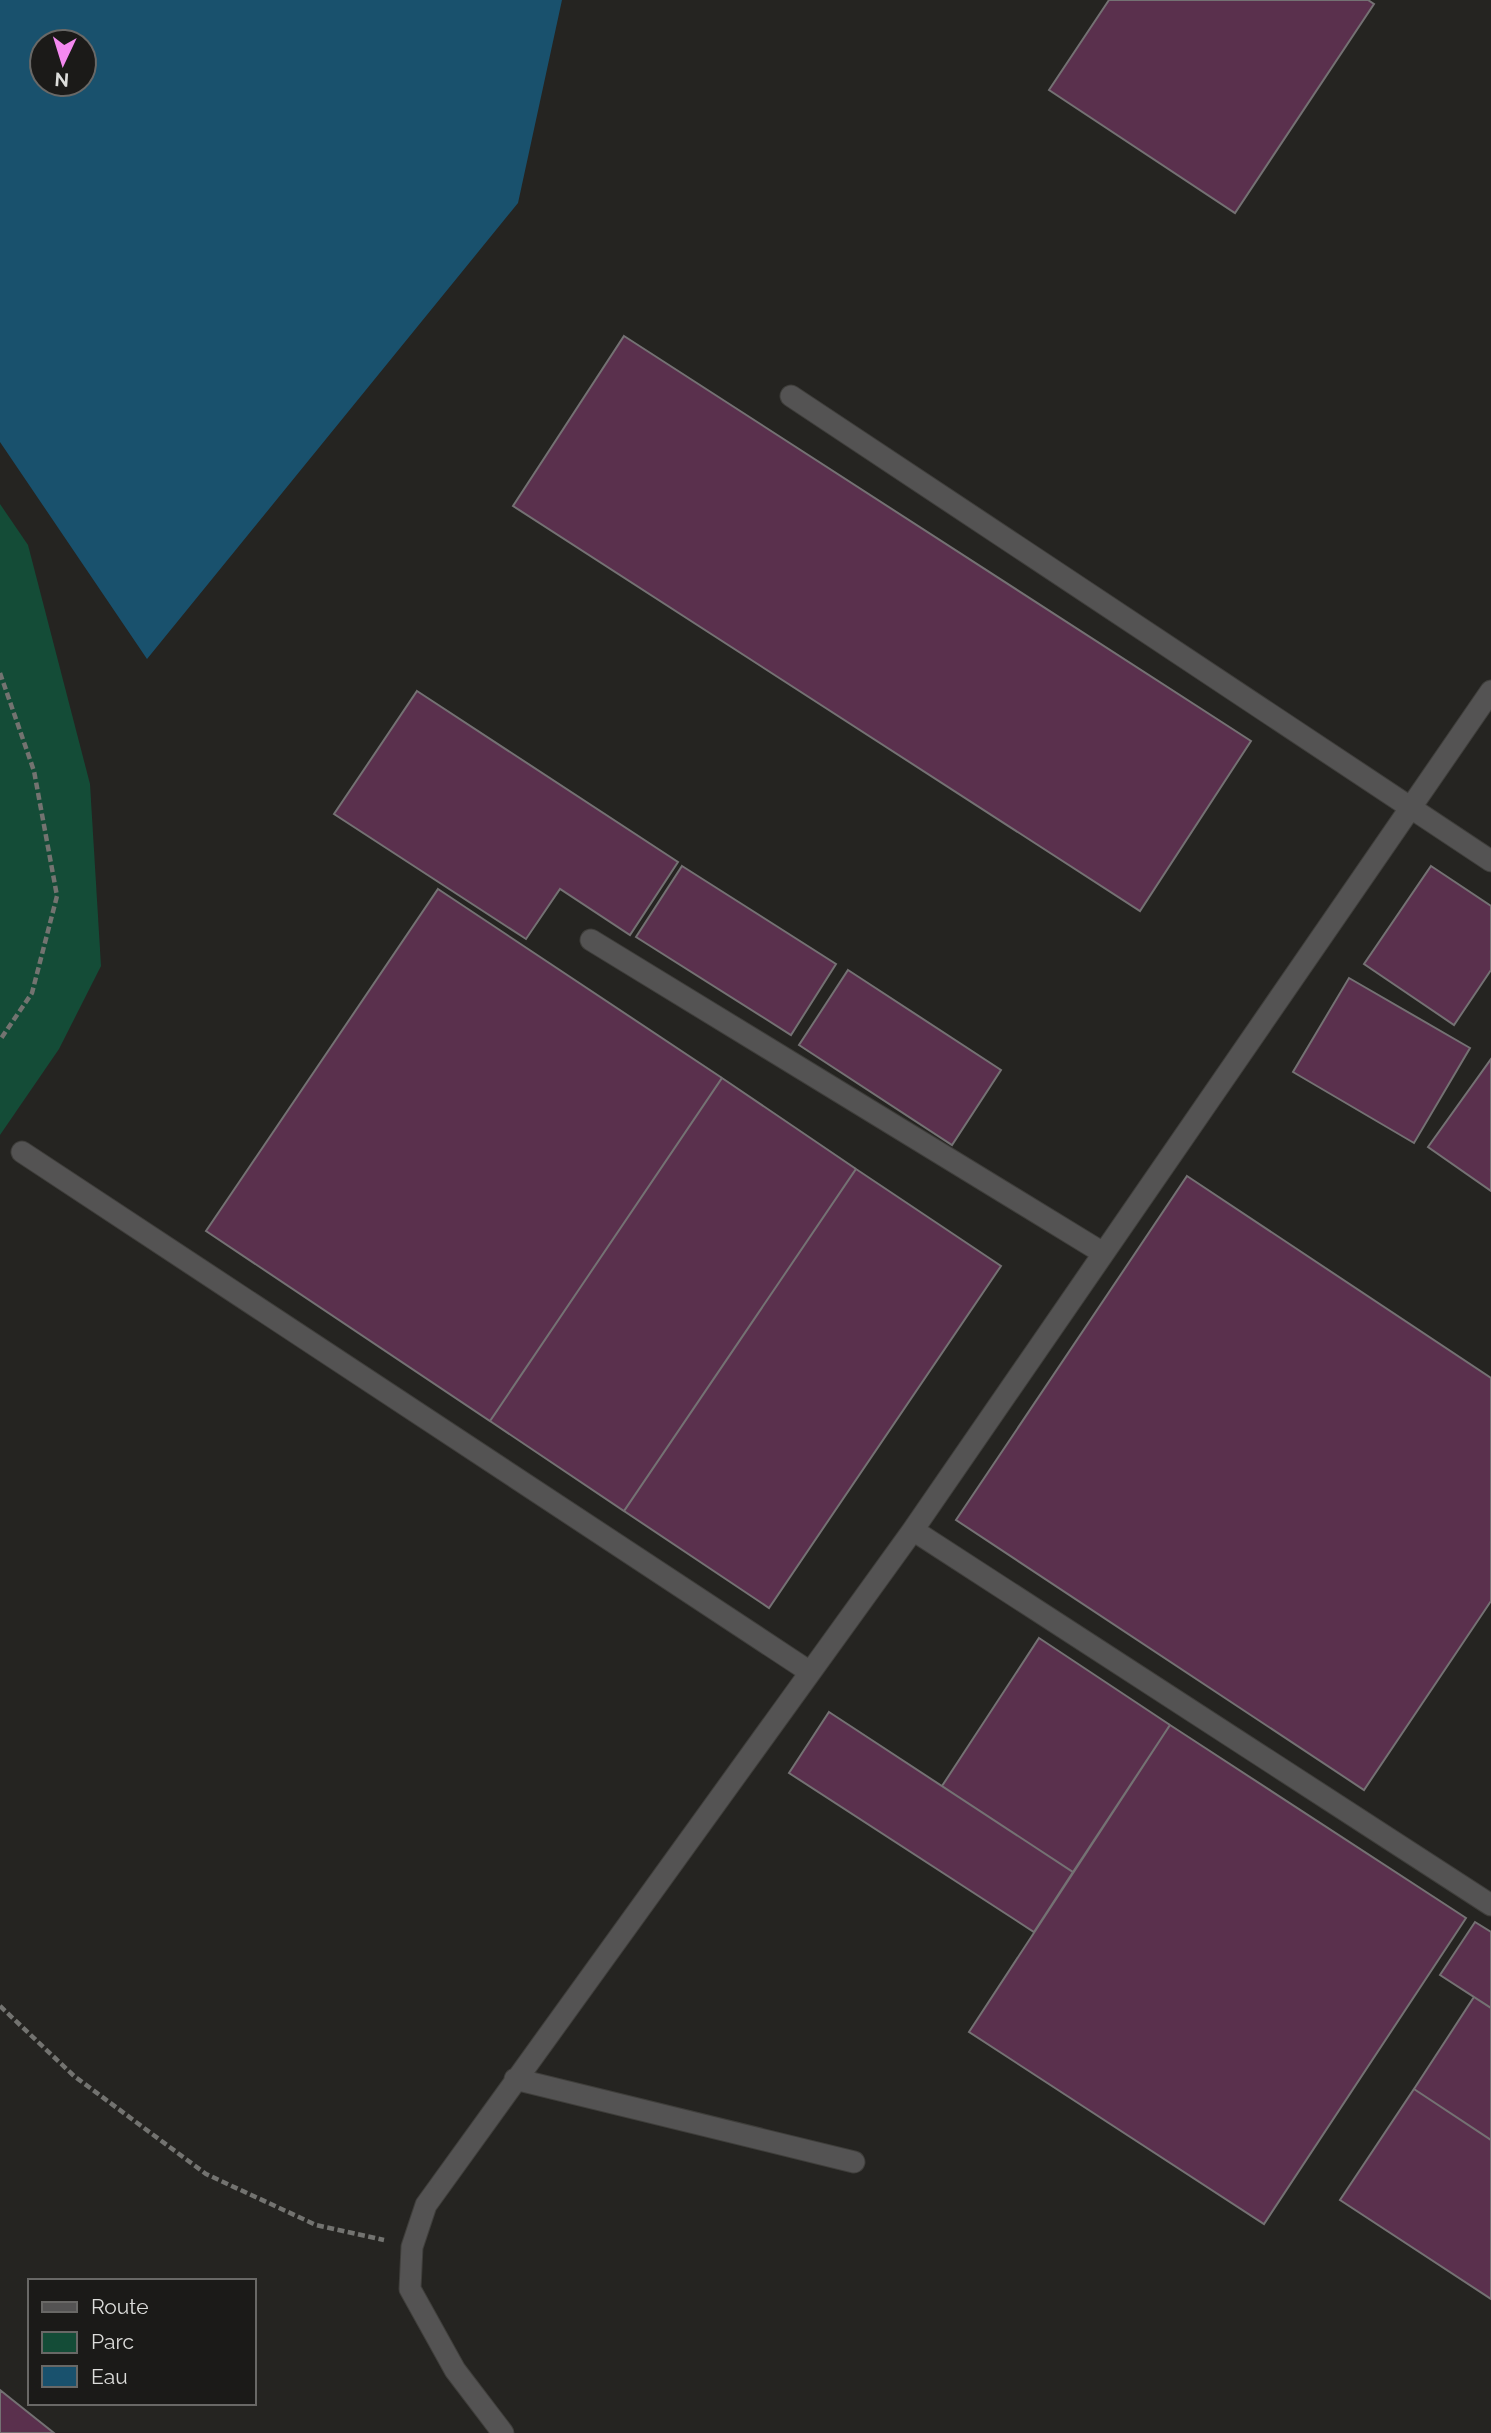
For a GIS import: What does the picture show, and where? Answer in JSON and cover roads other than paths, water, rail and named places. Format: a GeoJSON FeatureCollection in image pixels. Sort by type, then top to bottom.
{"type":"FeatureCollection","features":[{"type":"Feature","properties":{"kind":"lane"},"geometry":{"type":"LineString","coordinates":[[791,396],[1491,861]]}},
{"type":"Feature","properties":{"kind":"lane"},"geometry":{"type":"LineString","coordinates":[[503,2433],[455,2370],[410,2289],[412,2246],[426,2205],[913,1530],[1491,691]]}},
{"type":"Feature","properties":{"kind":"lane"},"geometry":{"type":"LineString","coordinates":[[591,940],[1103,1253]]}},
{"type":"Feature","properties":{"kind":"lane"},"geometry":{"type":"LineString","coordinates":[[22,1152],[810,1672]]}},
{"type":"Feature","properties":{"kind":"lane"},"geometry":{"type":"LineString","coordinates":[[913,1530],[1491,1905]]}},
{"type":"Feature","properties":{"kind":"lane"},"geometry":{"type":"LineString","coordinates":[[515,2079],[855,2162]]}},
{"type":"Feature","properties":{"kind":"water"},"geometry":{"type":"Polygon","coordinates":[[[0,0],[562,0],[518,203],[147,659],[0,442],[0,0]]]}}]}
